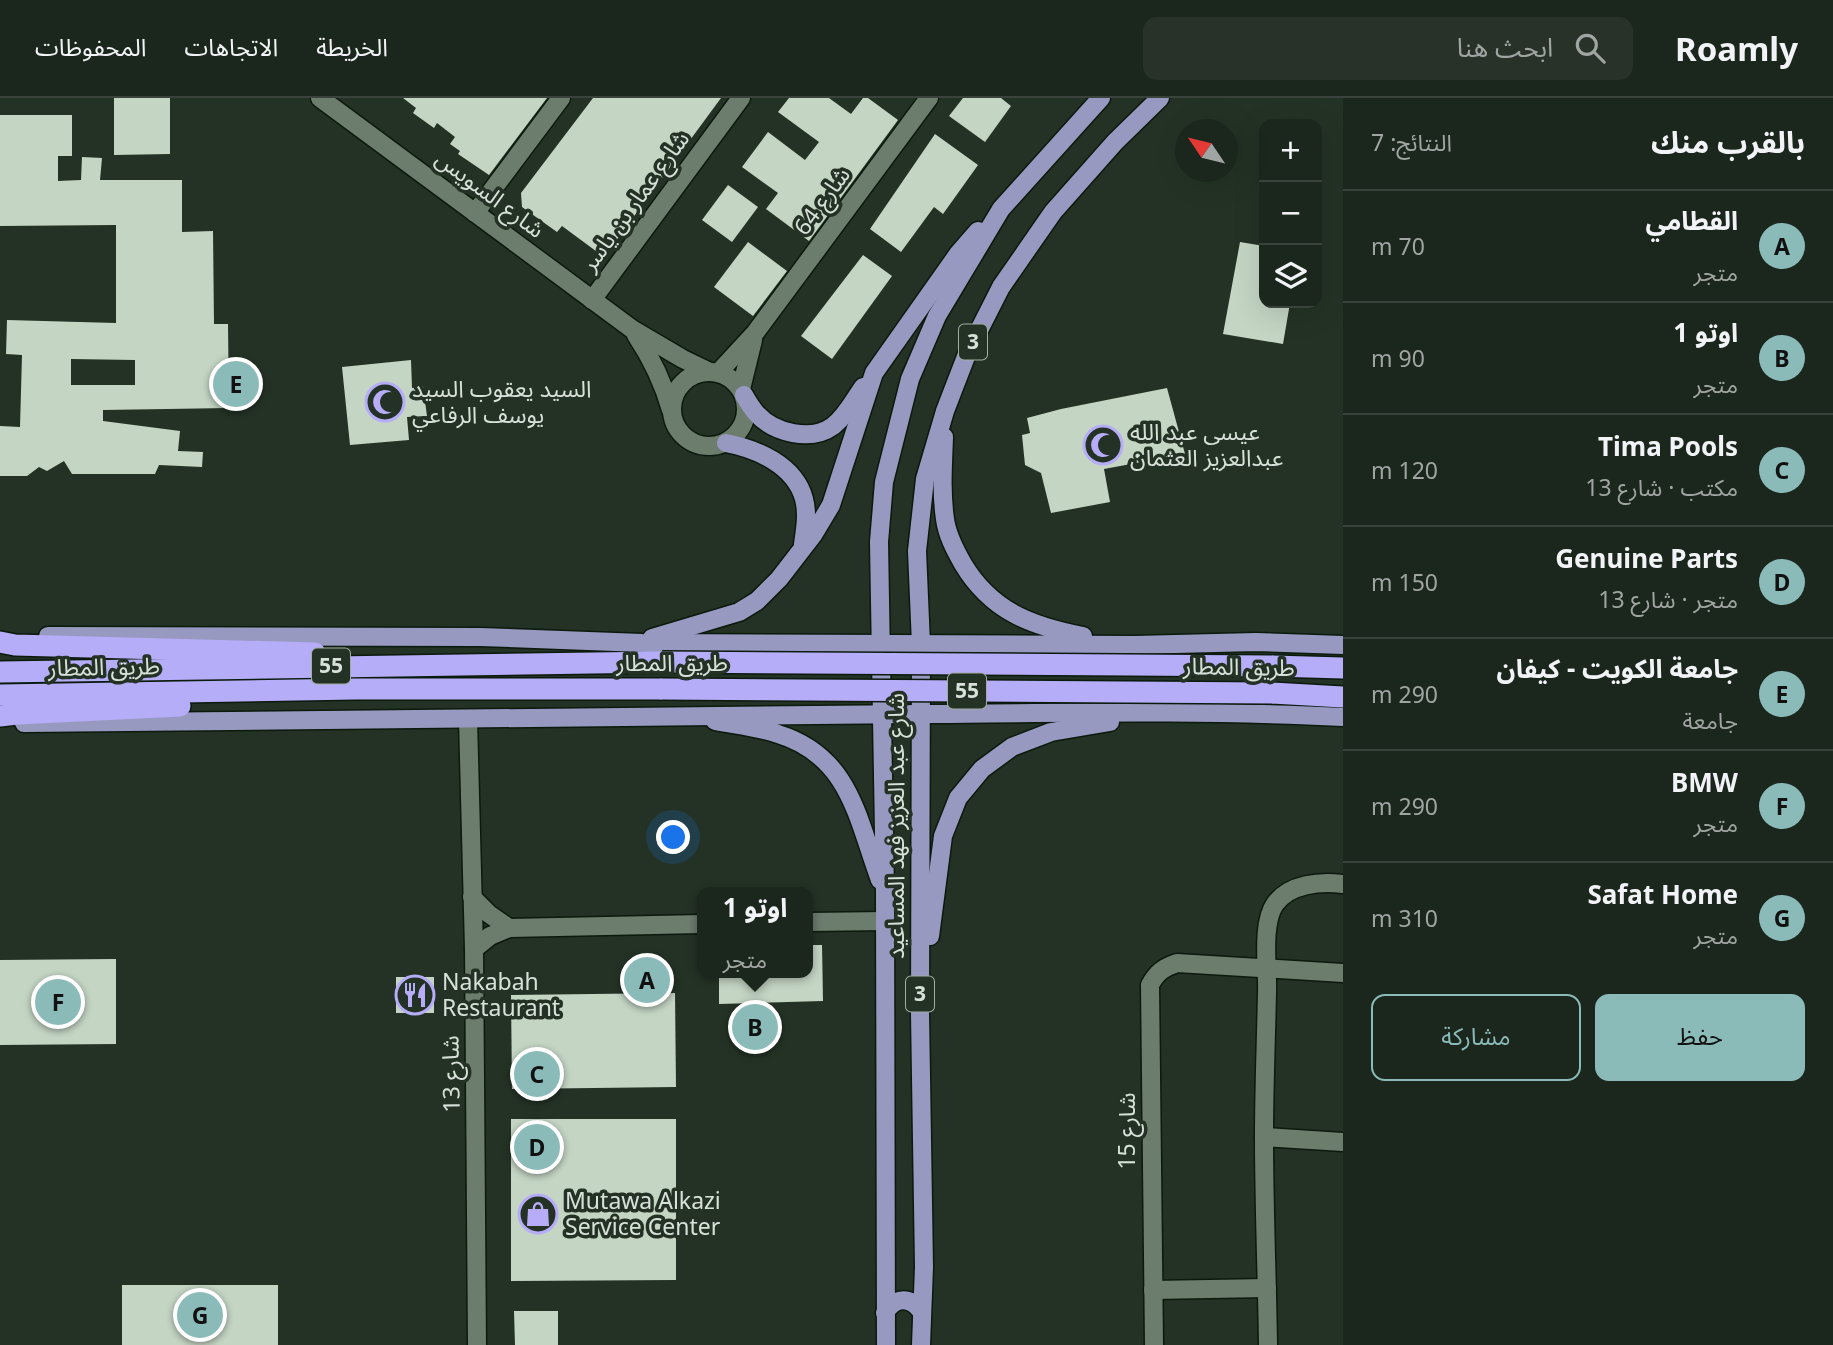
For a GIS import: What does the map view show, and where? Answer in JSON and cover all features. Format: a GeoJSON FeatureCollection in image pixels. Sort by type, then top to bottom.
{"type":"FeatureCollection","features":[{"type":"Feature","properties":{"kind":"highway"},"geometry":{"type":"LineString","coordinates":[[0,642],[15,645],[338,653],[353,656],[371,665]]}},
{"type":"Feature","properties":{"kind":"highway","name":"طريق المطار"},"geometry":{"type":"LineString","coordinates":[[0,672],[662,662],[1343,668]]}},
{"type":"Feature","properties":{"kind":"highway"},"geometry":{"type":"LineString","coordinates":[[0,716],[318,700],[355,689]]}},
{"type":"Feature","properties":{"kind":"highway","name":"طريق المطار"},"geometry":{"type":"LineString","coordinates":[[0,695],[355,689],[662,689],[1272,693],[1343,697]]}},
{"type":"Feature","properties":{"kind":"main road","name":"3"},"geometry":{"type":"LineString","coordinates":[[882,644],[879,542],[881,500],[888,460],[920,353],[937,316],[1001,209],[1101,98]]}},
{"type":"Feature","properties":{"kind":"main road","name":"3"},"geometry":{"type":"LineString","coordinates":[[921,643],[917,551],[925,479],[945,411],[967,354],[1001,287],[1054,212],[1115,142],[1160,98]]}},
{"type":"Feature","properties":{"kind":"main road"},"geometry":{"type":"LineString","coordinates":[[743,392],[757,415],[773,426],[797,434],[828,429],[843,416],[958,254],[1001,209]]}},
{"type":"Feature","properties":{"kind":"main road"},"geometry":{"type":"LineString","coordinates":[[642,643],[661,634],[715,620],[747,608],[779,579],[802,550],[831,505],[874,373]]}},
{"type":"Feature","properties":{"kind":"main road","name":"3"},"geometry":{"type":"LineString","coordinates":[[945,411],[942,484],[945,522],[954,548],[972,578],[995,602],[1018,618],[1048,629],[1135,645]]}},
{"type":"Feature","properties":{"kind":"main road"},"geometry":{"type":"LineString","coordinates":[[726,443],[751,448],[772,460],[800,487],[806,512],[802,550]]}},
{"type":"Feature","properties":{"kind":"main road","name":"طريق المطار"},"geometry":{"type":"LineString","coordinates":[[0,636],[467,637],[642,643],[1135,645],[1256,642],[1343,645]]}},
{"type":"Feature","properties":{"kind":"main road"},"geometry":{"type":"LineString","coordinates":[[780,713],[792,705],[800,694],[804,680],[804,667],[799,653],[790,643]]}},
{"type":"Feature","properties":{"kind":"main road","name":"شارع عبد العزيز فهد المساعيد"},"geometry":{"type":"LineString","coordinates":[[921,643],[920,1013],[924,1267],[920,1311],[921,1345]]}},
{"type":"Feature","properties":{"kind":"main road"},"geometry":{"type":"LineString","coordinates":[[1006,643],[988,661],[986,687],[1000,708],[1012,713]]}},
{"type":"Feature","properties":{"kind":"main road","name":"شارع عبد العزيز فهد المساعيد"},"geometry":{"type":"LineString","coordinates":[[882,644],[886,1345]]}},
{"type":"Feature","properties":{"kind":"main road","name":"طريق المطار"},"geometry":{"type":"LineString","coordinates":[[0,723],[780,713],[1160,713],[1343,717]]}},
{"type":"Feature","properties":{"kind":"main road"},"geometry":{"type":"LineString","coordinates":[[920,1013],[943,836],[958,798],[982,769],[1012,747],[1051,732],[1160,713]]}},
{"type":"Feature","properties":{"kind":"main road"},"geometry":{"type":"LineString","coordinates":[[677,714],[777,733],[806,745],[828,761],[846,786],[885,892]]}},
{"type":"Feature","properties":{"kind":"main road"},"geometry":{"type":"LineString","coordinates":[[885,1312],[895,1301],[902,1299],[916,1305],[920,1311]]}},
{"type":"Feature","properties":{"kind":"street","name":"شارع السويس"},"geometry":{"type":"LineString","coordinates":[[320,98],[632,329],[675,355],[714,372]]}},
{"type":"Feature","properties":{"kind":"street"},"geometry":{"type":"LineString","coordinates":[[475,213],[561,98]]}},
{"type":"Feature","properties":{"kind":"street","name":"شارع عمار بن ياسر"},"geometry":{"type":"LineString","coordinates":[[592,300],[741,98]]}},
{"type":"Feature","properties":{"kind":"street","name":"شارع 64"},"geometry":{"type":"LineString","coordinates":[[714,372],[755,334],[929,98]]}},
{"type":"Feature","properties":{"kind":"street","name":"شارع السويس"},"geometry":{"type":"LineString","coordinates":[[632,329],[650,356],[664,387],[673,419]]}},
{"type":"Feature","properties":{"kind":"street","name":"شارع 64"},"geometry":{"type":"LineString","coordinates":[[743,392],[755,334]]}},
{"type":"Feature","properties":{"kind":"street"},"geometry":{"type":"LineString","coordinates":[[714,372],[731,379],[743,392],[747,409],[744,423],[737,435],[726,443],[707,447],[697,445],[680,433],[673,419],[672,405],[680,386],[691,377],[714,372]]}},
{"type":"Feature","properties":{"kind":"street","name":"شارع 13"},"geometry":{"type":"LineString","coordinates":[[468,719],[474,949],[477,1345]]}},
{"type":"Feature","properties":{"kind":"street"},"geometry":{"type":"LineString","coordinates":[[1268,1345],[1264,1137],[1268,968],[1266,933],[1273,905],[1295,888],[1329,883],[1343,884]]}},
{"type":"Feature","properties":{"kind":"street"},"geometry":{"type":"LineString","coordinates":[[472,897],[489,914],[509,928]]}},
{"type":"Feature","properties":{"kind":"street"},"geometry":{"type":"LineString","coordinates":[[813,922],[885,920]]}},
{"type":"Feature","properties":{"kind":"street"},"geometry":{"type":"LineString","coordinates":[[474,949],[490,936],[509,928],[697,924]]}},
{"type":"Feature","properties":{"kind":"street","name":"شارع 15"},"geometry":{"type":"LineString","coordinates":[[1153,1290],[1150,985],[1163,968],[1177,963],[1343,973]]}},
{"type":"Feature","properties":{"kind":"street"},"geometry":{"type":"LineString","coordinates":[[1264,1137],[1343,1142]]}},
{"type":"Feature","properties":{"kind":"street"},"geometry":{"type":"LineString","coordinates":[[1154,1345],[1153,1290],[1267,1288]]}},
{"type":"Feature","properties":{"kind":"building"},"geometry":{"type":"Polygon","coordinates":[[[114,98],[170,98],[170,154],[114,155],[114,98]]]}},
{"type":"Feature","properties":{"kind":"building"},"geometry":{"type":"Polygon","coordinates":[[[403,98],[547,98],[489,175],[458,154],[460,151],[450,144],[455,137],[437,123],[434,128],[413,113],[416,108],[403,98]]]}},
{"type":"Feature","properties":{"kind":"building"},"geometry":{"type":"Polygon","coordinates":[[[593,98],[721,98],[604,257],[562,226],[557,232],[522,207],[521,193],[593,98]]]}},
{"type":"Feature","properties":{"kind":"building"},"geometry":{"type":"Polygon","coordinates":[[[789,98],[829,98],[851,114],[863,98],[868,98],[898,120],[809,241],[766,209],[778,193],[742,167],[768,132],[805,160],[819,142],[778,112],[789,98]]]}},
{"type":"Feature","properties":{"kind":"building"},"geometry":{"type":"Polygon","coordinates":[[[963,98],[1001,98],[1011,106],[985,142],[949,116],[963,98]]]}},
{"type":"Feature","properties":{"kind":"building"},"geometry":{"type":"Polygon","coordinates":[[[0,115],[72,115],[72,156],[58,156],[58,181],[81,180],[82,157],[102,158],[100,180],[182,180],[182,232],[213,231],[214,324],[228,324],[229,408],[103,410],[103,421],[180,431],[178,451],[203,452],[202,467],[159,465],[155,474],[72,474],[64,461],[47,471],[39,467],[27,476],[0,476],[0,426],[20,427],[22,355],[6,354],[7,320],[116,323],[116,225],[0,226],[0,115]],[[71,359],[71,385],[135,385],[135,360],[71,359]]]}},
{"type":"Feature","properties":{"kind":"building"},"geometry":{"type":"Polygon","coordinates":[[[935,134],[978,165],[943,214],[934,207],[901,252],[870,229],[935,134]]]}},
{"type":"Feature","properties":{"kind":"building"},"geometry":{"type":"Polygon","coordinates":[[[728,185],[758,207],[732,242],[702,220],[728,185]]]}},
{"type":"Feature","properties":{"kind":"building"},"geometry":{"type":"Polygon","coordinates":[[[748,242],[787,271],[753,316],[714,287],[748,242]]]}},
{"type":"Feature","properties":{"kind":"building"},"geometry":{"type":"Polygon","coordinates":[[[1240,242],[1259,245],[1259,308],[1289,308],[1283,344],[1223,334],[1240,242]]]}},
{"type":"Feature","properties":{"kind":"building"},"geometry":{"type":"Polygon","coordinates":[[[863,255],[892,276],[832,359],[801,336],[863,255]]]}},
{"type":"Feature","properties":{"kind":"building","name":"السيد يعقوب السيد يوسف الرفاعي"},"geometry":{"type":"Polygon","coordinates":[[[411,360],[412,388],[423,386],[427,416],[407,417],[409,440],[350,445],[342,367],[411,360]]]}},
{"type":"Feature","properties":{"kind":"building","name":"عيسى عبد الله عبدالعزيز العثمان"},"geometry":{"type":"Polygon","coordinates":[[[1167,388],[1185,454],[1104,469],[1110,502],[1051,513],[1041,473],[1025,465],[1022,435],[1030,433],[1027,418],[1167,388]]]}},
{"type":"Feature","properties":{"kind":"building"},"geometry":{"type":"Polygon","coordinates":[[[813,945],[822,945],[823,1001],[719,1004],[719,978],[813,978],[813,945]]]}},
{"type":"Feature","properties":{"kind":"building"},"geometry":{"type":"Polygon","coordinates":[[[116,959],[116,1044],[0,1045],[0,960],[116,959]]]}},
{"type":"Feature","properties":{"kind":"building","name":"Nakabah Restaurant"},"geometry":{"type":"Polygon","coordinates":[[[396,977],[434,977],[434,1013],[396,1013],[396,977]]]}},
{"type":"Feature","properties":{"kind":"building"},"geometry":{"type":"Polygon","coordinates":[[[675,993],[676,1087],[512,1089],[511,995],[675,993]]]}},
{"type":"Feature","properties":{"kind":"building"},"geometry":{"type":"Polygon","coordinates":[[[511,1119],[676,1119],[676,1280],[511,1281],[511,1119]]]}},
{"type":"Feature","properties":{"kind":"building"},"geometry":{"type":"Polygon","coordinates":[[[122,1285],[278,1285],[278,1345],[122,1345],[122,1285]]]}},
{"type":"Feature","properties":{"kind":"building"},"geometry":{"type":"Polygon","coordinates":[[[514,1311],[558,1311],[558,1345],[515,1345],[514,1311]]]}},
{"type":"Feature","properties":{"kind":"place","name":"جامعة الكويت - كيفان"},"geometry":{"type":"Point","coordinates":[236,384]}},
{"type":"Feature","properties":{"kind":"place","name":"السيد يعقوب السيد يوسف الرفاعي"},"geometry":{"type":"Point","coordinates":[385,402]}},
{"type":"Feature","properties":{"kind":"place","name":"عيسى عبد الله عبدالعزيز العثمان"},"geometry":{"type":"Point","coordinates":[1103,445]}},
{"type":"Feature","properties":{"kind":"place","name":"القطامي"},"geometry":{"type":"Point","coordinates":[647,980]}},
{"type":"Feature","properties":{"kind":"place","name":"Nakabah Restaurant"},"geometry":{"type":"Point","coordinates":[415,995]}},
{"type":"Feature","properties":{"kind":"place","name":"BMW"},"geometry":{"type":"Point","coordinates":[58,1002]}},
{"type":"Feature","properties":{"kind":"place","name":"اوتو 1"},"geometry":{"type":"Point","coordinates":[755,1027]}},
{"type":"Feature","properties":{"kind":"place","name":"Tima Pools"},"geometry":{"type":"Point","coordinates":[537,1074]}},
{"type":"Feature","properties":{"kind":"place","name":"Genuine Parts"},"geometry":{"type":"Point","coordinates":[537,1147]}},
{"type":"Feature","properties":{"kind":"place","name":"Mutawa Alkazi Service Center"},"geometry":{"type":"Point","coordinates":[538,1214]}},
{"type":"Feature","properties":{"kind":"place","name":"Safat Home"},"geometry":{"type":"Point","coordinates":[200,1315]}}]}
